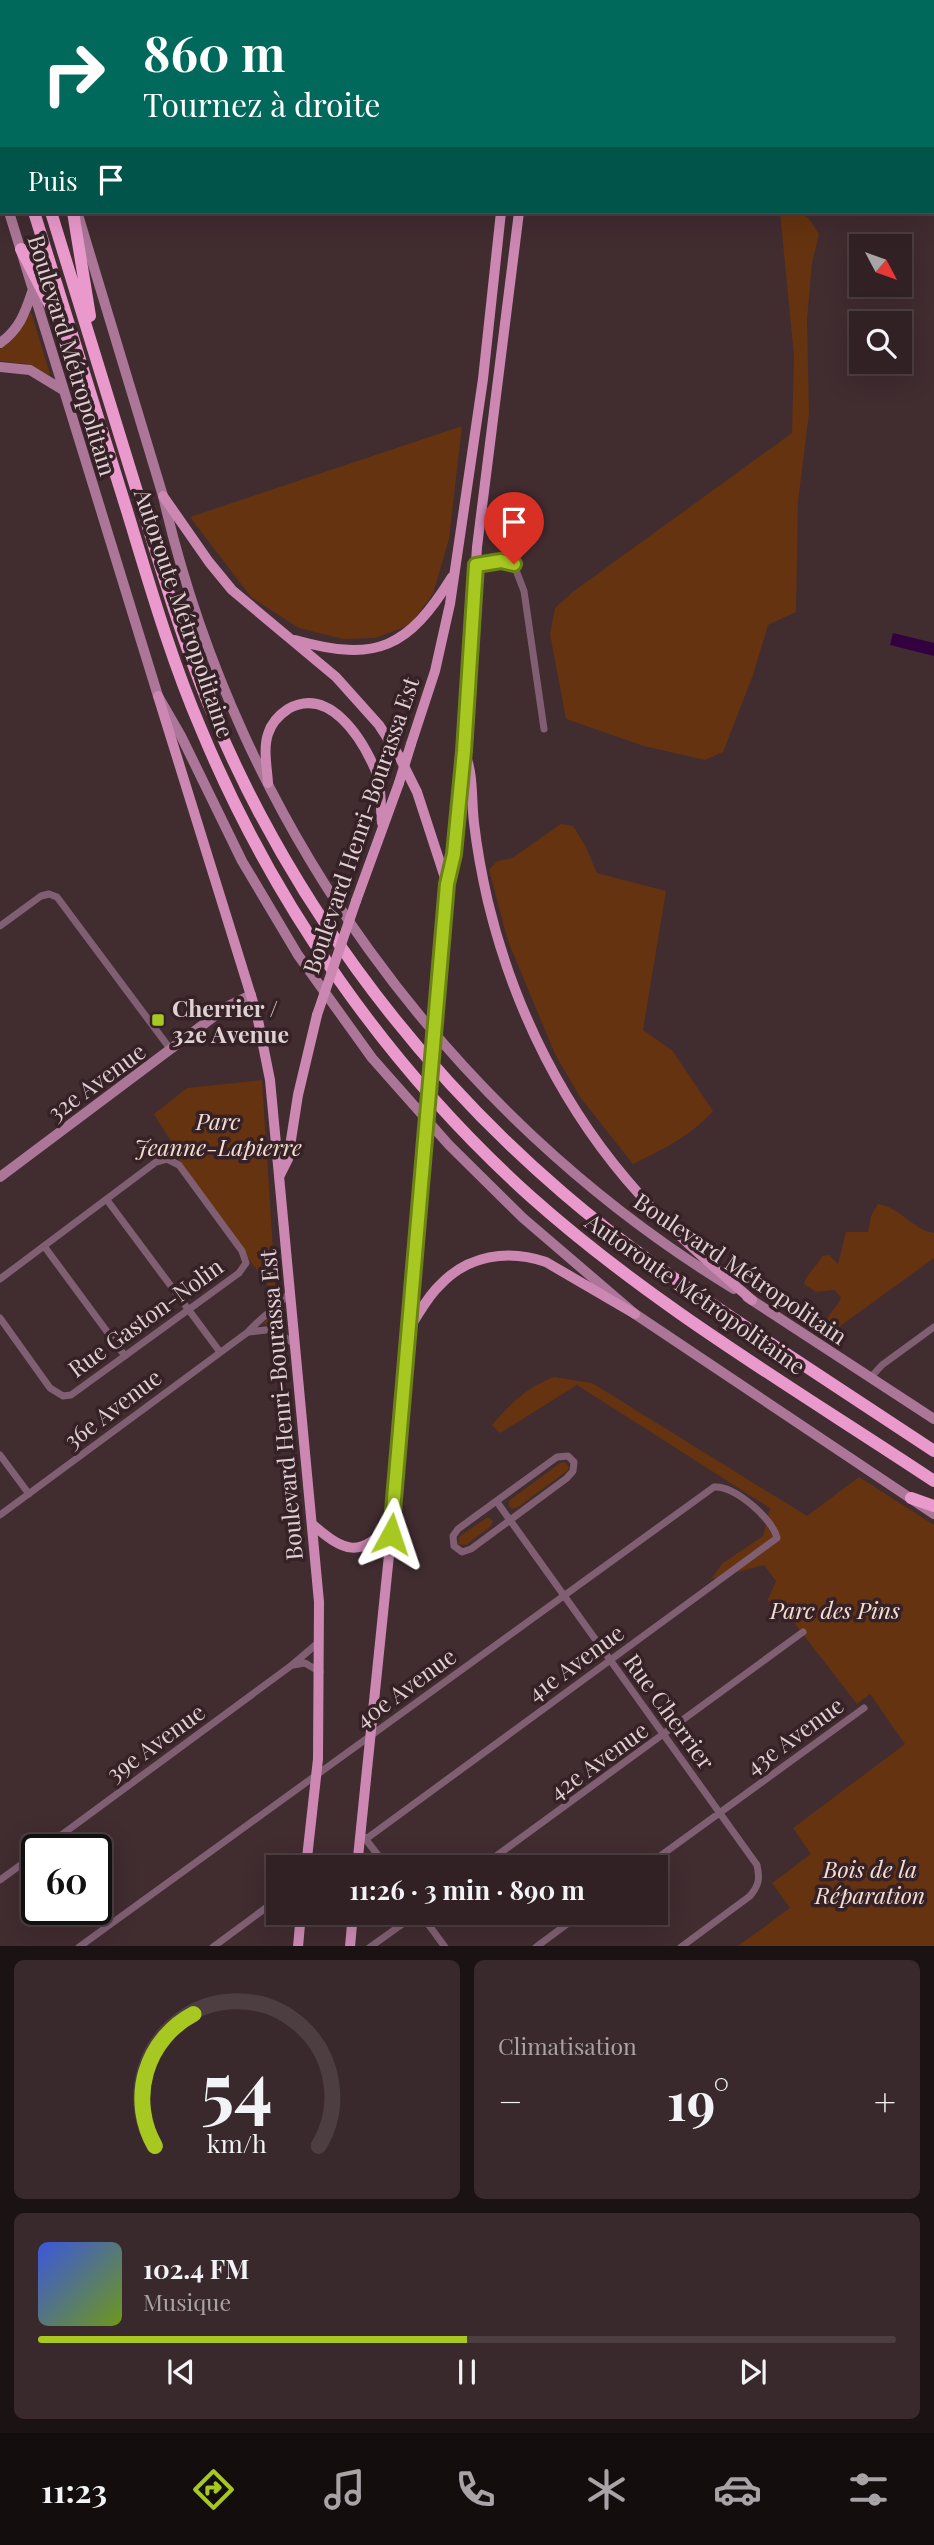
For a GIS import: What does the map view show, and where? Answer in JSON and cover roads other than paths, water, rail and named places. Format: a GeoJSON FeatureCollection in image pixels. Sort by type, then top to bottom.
{"type":"FeatureCollection","features":[{"type":"Feature","properties":{"kind":"highway","name":"Autoroute Métropolitaine"},"geometry":{"type":"LineString","coordinates":[[35,214],[168,643],[217,766],[243,821],[290,905],[338,978],[374,1027],[433,1098],[485,1153],[591,1247],[689,1320],[934,1481]]}},
{"type":"Feature","properties":{"kind":"highway","name":"Autoroute Métropolitaine"},"geometry":{"type":"LineString","coordinates":[[52,214],[171,599],[215,717],[249,792],[292,871],[372,990],[468,1104],[534,1168],[588,1214],[660,1269],[934,1451]]}},
{"type":"Feature","properties":{"kind":"highway"},"geometry":{"type":"LineString","coordinates":[[75,214],[99,368]]}},
{"type":"Feature","properties":{"kind":"highway"},"geometry":{"type":"LineString","coordinates":[[21,249],[85,376]]}},
{"type":"Feature","properties":{"kind":"highway"},"geometry":{"type":"LineString","coordinates":[[911,1497],[934,1506]]}},
{"type":"Feature","properties":{"kind":"main road","name":"Boulevard Métropolitain"},"geometry":{"type":"LineString","coordinates":[[10,214],[158,696],[181,736],[215,809],[260,894],[315,981],[359,1041],[411,1104],[475,1173],[536,1230],[635,1314],[934,1514]]}},
{"type":"Feature","properties":{"kind":"main road","name":"Boulevard Métropolitain"},"geometry":{"type":"LineString","coordinates":[[76,214],[208,645],[239,723],[268,783],[308,856],[362,941],[411,1007],[471,1076],[547,1150],[612,1206],[682,1257],[934,1419]]}},
{"type":"Feature","properties":{"kind":"main road","name":"Boulevard Henri-Bourassa Est"},"geometry":{"type":"LineString","coordinates":[[307,1855],[316,1776],[320,1672],[319,1602],[279,1177],[288,1159],[300,1082],[317,1015],[382,822],[399,783],[443,640],[483,379],[501,214]]}},
{"type":"Feature","properties":{"kind":"main road"},"geometry":{"type":"LineString","coordinates":[[359,1855],[410,1328],[447,884],[454,854],[464,751],[476,565],[519,214]]}},
{"type":"Feature","properties":{"kind":"main road"},"geometry":{"type":"LineString","coordinates":[[0,343],[20,324],[33,291]]}},
{"type":"Feature","properties":{"kind":"main road"},"geometry":{"type":"LineString","coordinates":[[0,367],[30,370],[63,391]]}},
{"type":"Feature","properties":{"kind":"main road"},"geometry":{"type":"LineString","coordinates":[[163,496],[228,585],[251,608],[345,686],[372,716],[392,744],[421,802],[447,884]]}},
{"type":"Feature","properties":{"kind":"main road"},"geometry":{"type":"LineString","coordinates":[[459,545],[476,565]]}},
{"type":"Feature","properties":{"kind":"main road"},"geometry":{"type":"LineString","coordinates":[[289,638],[343,650],[362,650],[386,644],[421,622],[454,574]]}},
{"type":"Feature","properties":{"kind":"main road"},"geometry":{"type":"LineString","coordinates":[[158,696],[251,995],[267,1061],[279,1177]]}},
{"type":"Feature","properties":{"kind":"main road"},"geometry":{"type":"LineString","coordinates":[[268,783],[266,741],[273,723],[282,713],[294,706],[325,706],[345,721],[372,764],[381,789],[382,822]]}},
{"type":"Feature","properties":{"kind":"main road"},"geometry":{"type":"LineString","coordinates":[[464,751],[471,768],[474,824],[495,929],[522,1008],[547,1062],[590,1133],[638,1193],[684,1240],[752,1300]]}},
{"type":"Feature","properties":{"kind":"main road","name":"32e Avenue"},"geometry":{"type":"LineString","coordinates":[[0,1177],[228,1006],[251,995]]}},
{"type":"Feature","properties":{"kind":"main road"},"geometry":{"type":"LineString","coordinates":[[410,1328],[432,1293],[451,1274],[476,1261],[507,1255],[546,1262],[635,1314]]}},
{"type":"Feature","properties":{"kind":"main road"},"geometry":{"type":"LineString","coordinates":[[312,1524],[337,1544],[356,1548],[374,1541],[392,1523]]}},
{"type":"Feature","properties":{"kind":"main road"},"geometry":{"type":"LineString","coordinates":[[298,1946],[300,1925]]}},
{"type":"Feature","properties":{"kind":"main road"},"geometry":{"type":"LineString","coordinates":[[350,1946],[352,1925]]}},
{"type":"Feature","properties":{"kind":"street"},"geometry":{"type":"LineString","coordinates":[[482,506],[514,564],[525,597],[544,729]]}},
{"type":"Feature","properties":{"kind":"street"},"geometry":{"type":"LineString","coordinates":[[476,565],[501,561],[514,564]]}},
{"type":"Feature","properties":{"kind":"street"},"geometry":{"type":"LineString","coordinates":[[0,926],[41,896],[49,894],[60,900],[171,1050]]}},
{"type":"Feature","properties":{"kind":"street","name":"Rue Gaston-Nolin"},"geometry":{"type":"LineString","coordinates":[[0,1318],[50,1388],[63,1396],[78,1391],[239,1273],[246,1263],[243,1251],[178,1165],[167,1159],[156,1162],[107,1200]]}},
{"type":"Feature","properties":{"kind":"street"},"geometry":{"type":"LineString","coordinates":[[0,1279],[107,1200],[220,1352]]}},
{"type":"Feature","properties":{"kind":"street"},"geometry":{"type":"LineString","coordinates":[[44,1246],[125,1356]]}},
{"type":"Feature","properties":{"kind":"street","name":"36e Avenue"},"geometry":{"type":"LineString","coordinates":[[0,1516],[248,1332],[258,1320],[281,1303],[290,1291]]}},
{"type":"Feature","properties":{"kind":"street"},"geometry":{"type":"LineString","coordinates":[[871,1377],[882,1365],[934,1327]]}},
{"type":"Feature","properties":{"kind":"street"},"geometry":{"type":"LineString","coordinates":[[248,1332],[274,1329],[295,1345]]}},
{"type":"Feature","properties":{"kind":"street"},"geometry":{"type":"LineString","coordinates":[[0,1455],[29,1494]]}},
{"type":"Feature","properties":{"kind":"street"},"geometry":{"type":"LineString","coordinates":[[568,1456],[574,1462],[573,1471],[567,1478],[509,1521],[471,1549],[462,1552],[454,1546],[453,1536],[458,1529],[557,1457],[568,1456]]}},
{"type":"Feature","properties":{"kind":"street","name":"40e Avenue"},"geometry":{"type":"LineString","coordinates":[[81,1946],[714,1487],[729,1490],[757,1508]]}},
{"type":"Feature","properties":{"kind":"street","name":"Rue Cherrier"},"geometry":{"type":"LineString","coordinates":[[497,1502],[757,1865],[760,1876],[758,1887],[750,1896],[682,1946]]}},
{"type":"Feature","properties":{"kind":"street","name":"41e Avenue"},"geometry":{"type":"LineString","coordinates":[[363,1835],[777,1538],[757,1508]]}},
{"type":"Feature","properties":{"kind":"street","name":"42e Avenue"},"geometry":{"type":"LineString","coordinates":[[498,1855],[803,1632]]}},
{"type":"Feature","properties":{"kind":"street","name":"39e Avenue"},"geometry":{"type":"LineString","coordinates":[[62,1834],[292,1665],[320,1641]]}},
{"type":"Feature","properties":{"kind":"street"},"geometry":{"type":"LineString","coordinates":[[292,1665],[305,1663],[320,1672]]}},
{"type":"Feature","properties":{"kind":"street","name":"43e Avenue"},"geometry":{"type":"LineString","coordinates":[[662,1855],[864,1708]]}},
{"type":"Feature","properties":{"kind":"street"},"geometry":{"type":"LineString","coordinates":[[363,1835],[378,1855]]}},
{"type":"Feature","properties":{"kind":"street","name":"39e Avenue"},"geometry":{"type":"LineString","coordinates":[[0,1880],[21,1864]]}},
{"type":"Feature","properties":{"kind":"street"},"geometry":{"type":"LineString","coordinates":[[214,1946],[266,1908]]}},
{"type":"Feature","properties":{"kind":"street"},"geometry":{"type":"LineString","coordinates":[[371,1946],[402,1925]]}},
{"type":"Feature","properties":{"kind":"street"},"geometry":{"type":"LineString","coordinates":[[428,1925],[444,1946]]}},
{"type":"Feature","properties":{"kind":"street"},"geometry":{"type":"LineString","coordinates":[[537,1946],[566,1925]]}},
{"type":"Feature","properties":{"kind":"place","name":"Cherrier / 32e Avenue"},"geometry":{"type":"Point","coordinates":[158,1020]}},
{"type":"Feature","properties":{"kind":"park label","name":"Parc Jeanne-Lapierre"},"geometry":{"type":"Point","coordinates":[218,1133]}},
{"type":"Feature","properties":{"kind":"park label","name":"Parc des Pins"},"geometry":{"type":"Point","coordinates":[835,1609]}},
{"type":"Feature","properties":{"kind":"park label","name":"Bois de la Réparation"},"geometry":{"type":"Point","coordinates":[870,1881]}}]}
